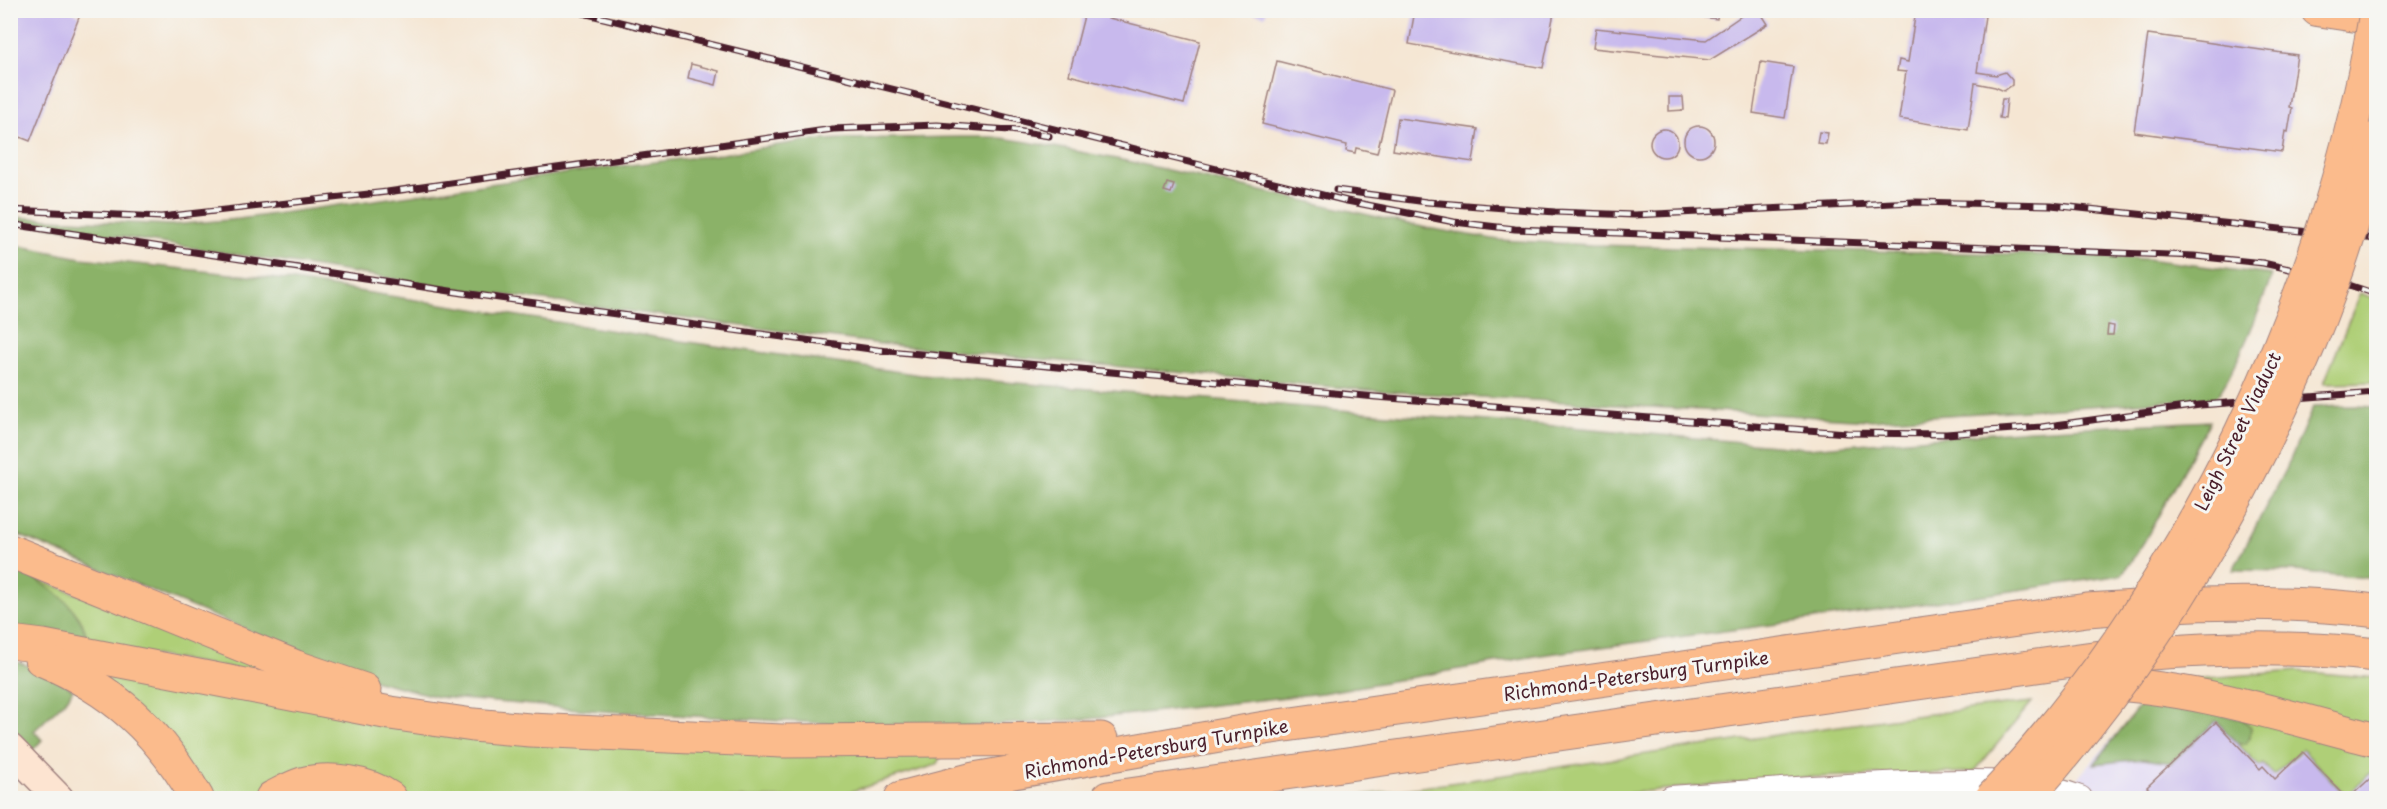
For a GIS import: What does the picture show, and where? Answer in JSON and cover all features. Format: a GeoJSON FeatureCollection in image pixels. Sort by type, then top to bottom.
{"type":"FeatureCollection","features":[{"type":"Feature","properties":{"kind":"highway"},"geometry":{"type":"LineString","coordinates":[[10,551],[336,682],[389,697],[530,730]]}},
{"type":"Feature","properties":{"kind":"highway","name":"Richmond-Petersburg Turnpike"},"geometry":{"type":"LineString","coordinates":[[901,798],[975,779],[1265,728],[2087,610],[2182,603],[2269,602],[2376,611]]}},
{"type":"Feature","properties":{"kind":"highway"},"geometry":{"type":"LineString","coordinates":[[10,642],[43,646],[390,713],[444,722],[530,730],[782,741],[933,742],[1071,740],[1265,728]]}},
{"type":"Feature","properties":{"kind":"highway"},"geometry":{"type":"LineString","coordinates":[[10,647],[80,677],[123,706],[161,743],[198,798]]}},
{"type":"Feature","properties":{"kind":"highway"},"geometry":{"type":"LineString","coordinates":[[1108,798],[2093,658],[2178,651],[2288,648],[2376,655]]}},
{"type":"Feature","properties":{"kind":"highway"},"geometry":{"type":"LineString","coordinates":[[1898,687],[2034,682],[2146,686],[2186,692],[2376,740]]}},
{"type":"Feature","properties":{"kind":"highway"},"geometry":{"type":"LineString","coordinates":[[1203,798],[1285,774]]}},
{"type":"Feature","properties":{"kind":"highway"},"geometry":{"type":"LineString","coordinates":[[272,798],[302,784],[334,781],[368,788],[390,798]]}},
{"type":"Feature","properties":{"kind":"main road"},"geometry":{"type":"LineString","coordinates":[[2317,10],[2376,19]]}},
{"type":"Feature","properties":{"kind":"main road","name":"Leigh Street Viaduct"},"geometry":{"type":"LineString","coordinates":[[1991,798],[2037,746],[2111,650],[2176,550],[2235,442],[2286,331],[2326,217],[2359,100],[2376,10]]}},
{"type":"Feature","properties":{"kind":"main road","name":"Leigh Street Viaduct"},"geometry":{"type":"LineString","coordinates":[[2027,798],[2097,713],[2145,647],[2200,561],[2241,488],[2294,378],[2318,320],[2358,204],[2376,138]]}},
{"type":"Feature","properties":{"kind":"main road"},"geometry":{"type":"LineString","coordinates":[[10,748],[58,798]]}},
{"type":"Feature","properties":{"kind":"street"},"geometry":{"type":"LineString","coordinates":[[1671,798],[1814,786],[1963,782],[2020,785],[2049,789],[2080,798]]}},
{"type":"Feature","properties":{"kind":"shaded area"},"geometry":{"type":"Polygon","coordinates":[[[2147,699],[2376,753],[2376,798],[2060,798],[2147,699]]]}},
{"type":"Feature","properties":{"kind":"green space"},"geometry":{"type":"Polygon","coordinates":[[[994,137],[1132,162],[1427,228],[1499,240],[1592,245],[2147,259],[2272,275],[2237,361],[2221,391],[2214,398],[1869,420],[1364,390],[881,344],[473,291],[11,220],[10,217],[171,225],[239,219],[804,141],[994,137]]]}},
{"type":"Feature","properties":{"kind":"green space"},"geometry":{"type":"Polygon","coordinates":[[[10,244],[81,258],[287,280],[667,339],[921,375],[1808,448],[2030,430],[2210,421],[2144,542],[2122,575],[1846,615],[1541,655],[1322,693],[1088,719],[930,729],[601,711],[438,697],[358,676],[11,532],[10,244]]]}},
{"type":"Feature","properties":{"kind":"green space"},"geometry":{"type":"Polygon","coordinates":[[[2360,293],[2376,299],[2376,382],[2324,383],[2360,293]]]}},
{"type":"Feature","properties":{"kind":"green space"},"geometry":{"type":"Polygon","coordinates":[[[2313,407],[2376,407],[2376,579],[2295,571],[2233,570],[2290,460],[2313,407]]]}},
{"type":"Feature","properties":{"kind":"green space"},"geometry":{"type":"Polygon","coordinates":[[[10,567],[39,581],[66,601],[81,621],[90,644],[11,631],[10,567]]]}},
{"type":"Feature","properties":{"kind":"green space"},"geometry":{"type":"Polygon","coordinates":[[[32,577],[314,683],[90,644],[32,577]]]}},
{"type":"Feature","properties":{"kind":"green space"},"geometry":{"type":"Polygon","coordinates":[[[61,657],[292,702],[937,755],[940,758],[936,765],[830,798],[400,798],[385,788],[259,798],[206,798],[61,657]]]}},
{"type":"Feature","properties":{"kind":"green space"},"geometry":{"type":"Polygon","coordinates":[[[11,660],[45,671],[73,689],[68,698],[34,731],[42,740],[29,754],[11,735],[11,660]]]}},
{"type":"Feature","properties":{"kind":"green space"},"geometry":{"type":"Polygon","coordinates":[[[2297,671],[2376,678],[2376,729],[2180,680],[2297,671]]]}},
{"type":"Feature","properties":{"kind":"green space"},"geometry":{"type":"Polygon","coordinates":[[[2144,700],[2242,719],[2251,727],[2250,738],[2245,744],[2237,743],[2216,721],[2171,763],[2143,759],[2094,764],[2144,700]]]}},
{"type":"Feature","properties":{"kind":"green space"},"geometry":{"type":"Polygon","coordinates":[[[2032,702],[1974,772],[1784,778],[1594,798],[1341,798],[1772,735],[2032,702]]]}},
{"type":"Feature","properties":{"kind":"green space"},"geometry":{"type":"Polygon","coordinates":[[[2242,719],[2376,753],[2376,768],[2346,796],[2302,749],[2274,775],[2263,764],[2260,767],[2237,743],[2242,744],[2242,719]]]}},
{"type":"Feature","properties":{"kind":"building"},"geometry":{"type":"Polygon","coordinates":[[[10,10],[68,10],[80,15],[30,141],[10,133],[10,10]]]}},
{"type":"Feature","properties":{"kind":"building"},"geometry":{"type":"Polygon","coordinates":[[[1242,10],[1266,10],[1265,16],[1242,10]]]}},
{"type":"Feature","properties":{"kind":"building"},"geometry":{"type":"Polygon","coordinates":[[[1415,10],[1541,10],[1554,13],[1543,68],[1409,44],[1415,10]]]}},
{"type":"Feature","properties":{"kind":"building"},"geometry":{"type":"Polygon","coordinates":[[[1671,10],[1718,10],[1717,19],[1671,13],[1671,10]]]}},
{"type":"Feature","properties":{"kind":"building"},"geometry":{"type":"Polygon","coordinates":[[[1750,10],[1759,10],[1768,24],[1710,60],[1593,48],[1596,28],[1706,40],[1750,10]]]}},
{"type":"Feature","properties":{"kind":"building"},"geometry":{"type":"Polygon","coordinates":[[[1916,10],[1945,10],[1985,16],[1977,72],[1996,75],[2005,72],[2012,80],[2012,85],[2004,91],[1975,83],[1968,130],[1899,119],[1906,72],[1897,71],[1899,60],[1908,62],[1916,10]]]}},
{"type":"Feature","properties":{"kind":"building"},"geometry":{"type":"Polygon","coordinates":[[[1085,12],[1200,41],[1184,104],[1069,75],[1085,12]]]}},
{"type":"Feature","properties":{"kind":"building"},"geometry":{"type":"Polygon","coordinates":[[[2148,34],[2297,55],[2289,107],[2292,108],[2282,152],[2134,132],[2148,34]]]}},
{"type":"Feature","properties":{"kind":"building"},"geometry":{"type":"Polygon","coordinates":[[[1277,61],[1392,90],[1377,153],[1356,148],[1355,153],[1346,151],[1347,145],[1262,124],[1277,61]]]}},
{"type":"Feature","properties":{"kind":"building"},"geometry":{"type":"Polygon","coordinates":[[[1761,62],[1793,67],[1785,118],[1753,113],[1761,62]]]}},
{"type":"Feature","properties":{"kind":"building"},"geometry":{"type":"Polygon","coordinates":[[[691,64],[719,71],[716,85],[688,78],[691,64]]]}},
{"type":"Feature","properties":{"kind":"building"},"geometry":{"type":"Polygon","coordinates":[[[1669,97],[1683,97],[1684,110],[1669,111],[1669,97]]]}},
{"type":"Feature","properties":{"kind":"building"},"geometry":{"type":"Polygon","coordinates":[[[2002,99],[2007,99],[2005,119],[1999,118],[2002,99]]]}},
{"type":"Feature","properties":{"kind":"building"},"geometry":{"type":"Polygon","coordinates":[[[1398,118],[1478,129],[1473,162],[1393,150],[1398,118]]]}},
{"type":"Feature","properties":{"kind":"building"},"geometry":{"type":"Polygon","coordinates":[[[1699,126],[1710,130],[1714,141],[1710,152],[1699,156],[1688,152],[1684,141],[1688,130],[1699,126]]]}},
{"type":"Feature","properties":{"kind":"building"},"geometry":{"type":"Polygon","coordinates":[[[1664,129],[1674,133],[1678,143],[1674,153],[1664,157],[1654,153],[1650,143],[1654,133],[1664,129]]]}},
{"type":"Feature","properties":{"kind":"building"},"geometry":{"type":"Polygon","coordinates":[[[1819,132],[1828,133],[1826,144],[1817,143],[1819,132]]]}},
{"type":"Feature","properties":{"kind":"building"},"geometry":{"type":"Polygon","coordinates":[[[1167,183],[1174,185],[1171,193],[1164,191],[1167,183]]]}},
{"type":"Feature","properties":{"kind":"building"},"geometry":{"type":"Polygon","coordinates":[[[2108,325],[2114,326],[2113,335],[2107,335],[2108,325]]]}},
{"type":"Feature","properties":{"kind":"building"},"geometry":{"type":"Polygon","coordinates":[[[2216,722],[2260,769],[2263,766],[2275,779],[2303,752],[2347,798],[2158,798],[2147,787],[2216,722]]]}},
{"type":"Feature","properties":{"kind":"building"},"geometry":{"type":"Polygon","coordinates":[[[2376,773],[2376,798],[2349,798],[2376,773]]]}},
{"type":"Feature","properties":{"kind":"building"},"geometry":{"type":"Polygon","coordinates":[[[10,789],[19,798],[10,798],[10,789]]]}},
{"type":"Feature","properties":{"kind":"railway"},"geometry":{"type":"LineString","coordinates":[[571,10],[1347,201],[1454,222],[1515,229],[2194,256],[2263,263],[2325,277],[2376,294]]}},
{"type":"Feature","properties":{"kind":"railway"},"geometry":{"type":"LineString","coordinates":[[10,210],[161,217],[387,192],[833,129],[937,125],[1010,130],[1049,136]]}},
{"type":"Feature","properties":{"kind":"railway"},"geometry":{"type":"LineString","coordinates":[[1336,190],[1427,202],[1555,212],[1634,215],[1914,202],[2051,205],[2376,239]]}},
{"type":"Feature","properties":{"kind":"railway"},"geometry":{"type":"LineString","coordinates":[[10,224],[463,293],[878,350],[1376,397],[1847,433],[1946,434],[2041,427],[2200,405],[2376,392]]}}]}
